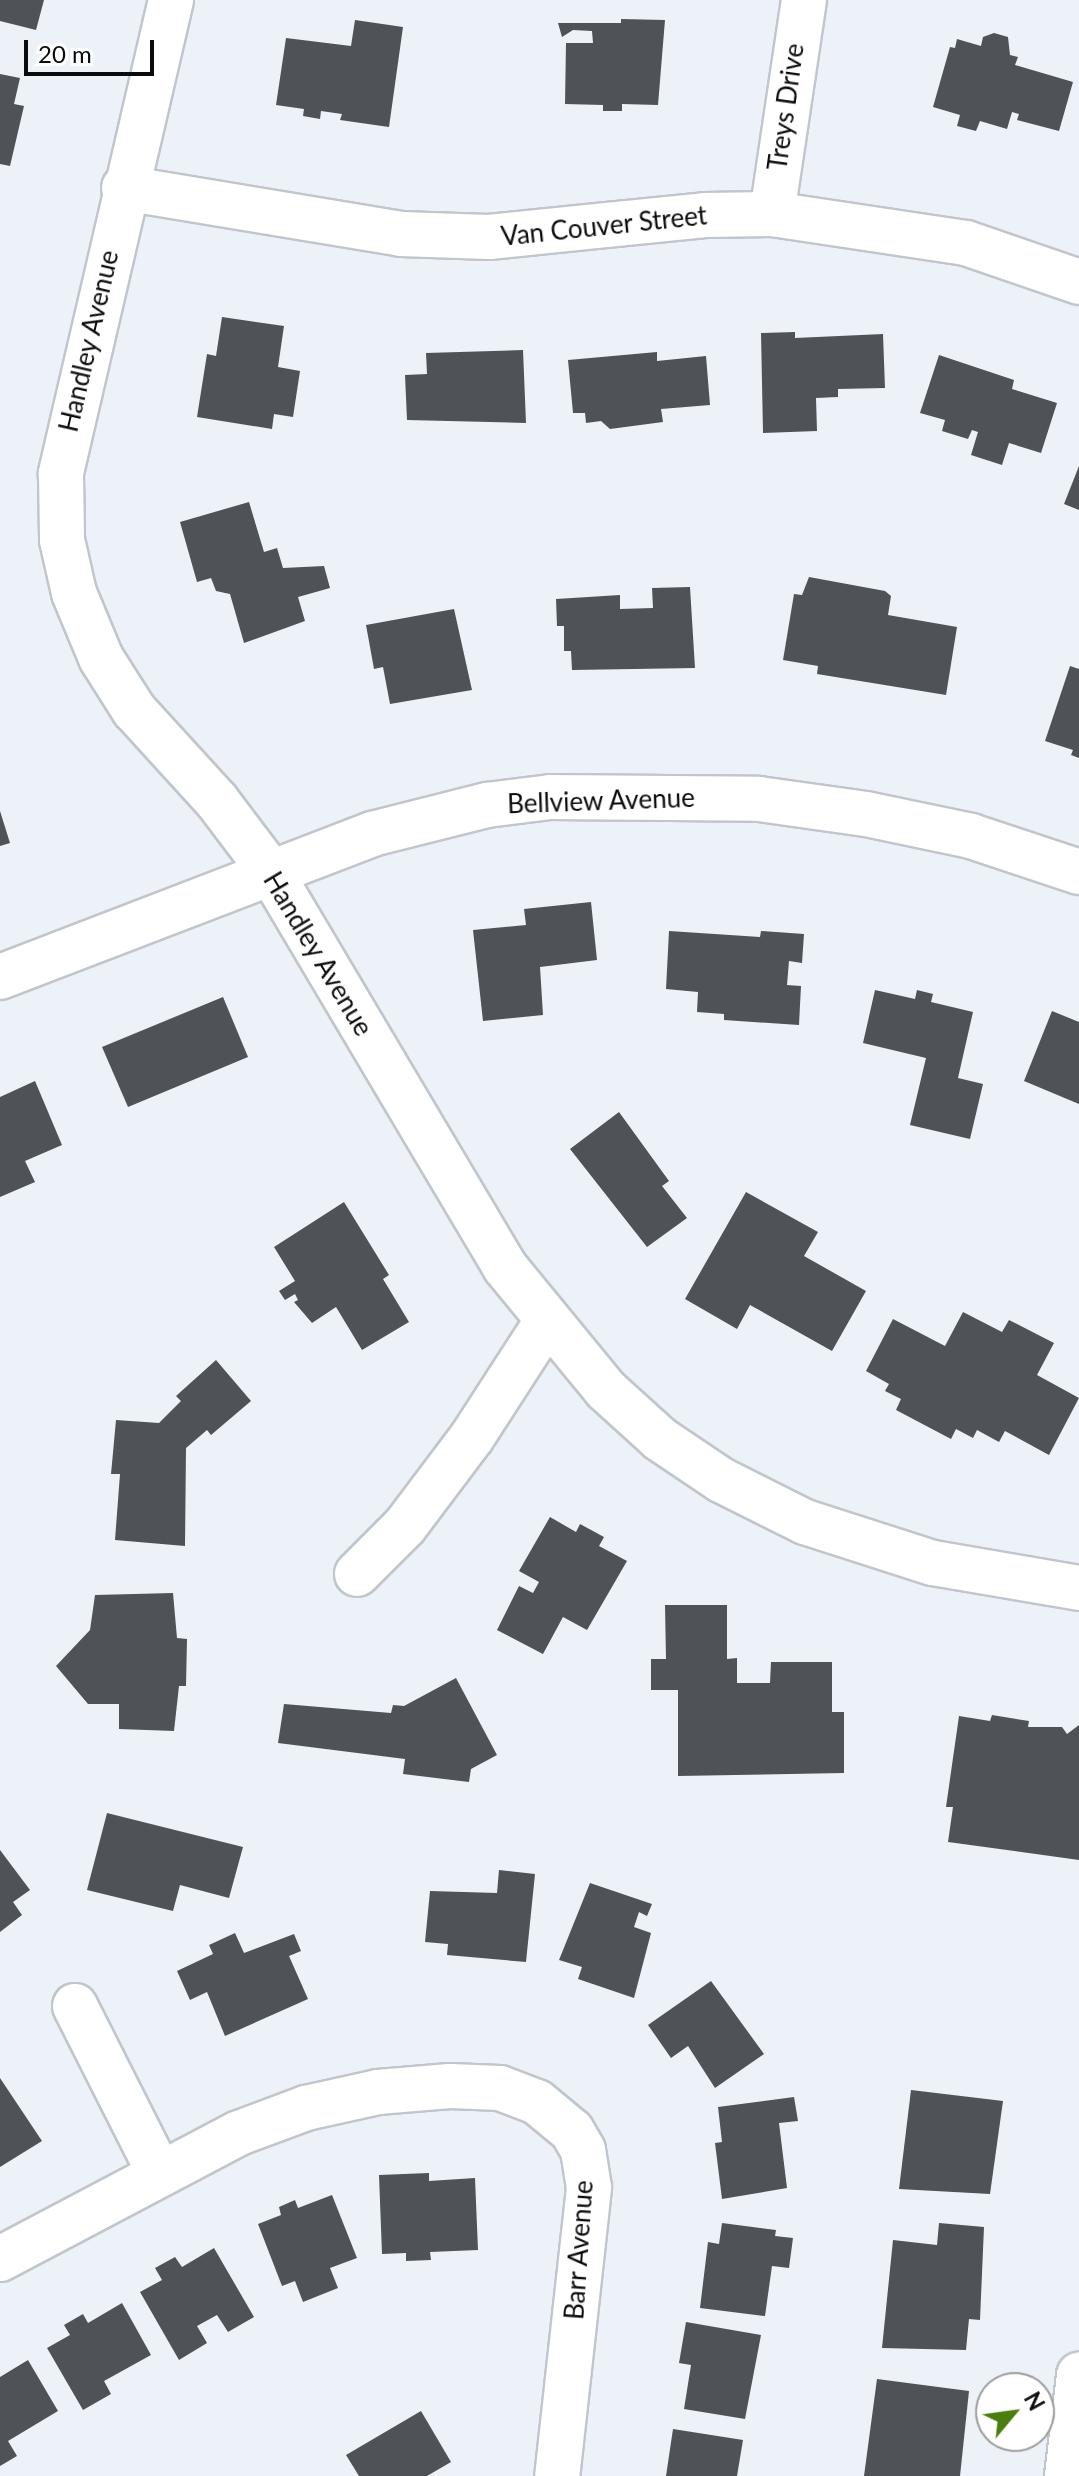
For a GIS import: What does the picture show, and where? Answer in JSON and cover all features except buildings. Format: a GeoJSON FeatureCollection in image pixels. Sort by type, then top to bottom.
{"type":"FeatureCollection","features":[{"type":"Feature","properties":{"kind":"street","name":"Handley Avenue"},"geometry":{"type":"LineString","coordinates":[[171,0],[124,188],[61,474],[62,540],[74,593],[101,658],[134,710],[217,801],[270,871],[505,1267],[606,1390],[660,1439],[721,1480],[791,1515],[868,1546],[933,1563],[1079,1588]]}},
{"type":"Feature","properties":{"kind":"street","name":"Treys Drive"},"geometry":{"type":"LineString","coordinates":[[772,214],[804,0]]}},
{"type":"Feature","properties":{"kind":"street","name":"Van Couver Street"},"geometry":{"type":"LineString","coordinates":[[124,188],[416,234],[489,237],[705,215],[772,214],[966,243],[1079,282]]}},
{"type":"Feature","properties":{"kind":"street","name":"Bellview Avenue"},"geometry":{"type":"LineString","coordinates":[[0,977],[372,834],[487,805],[550,797],[651,795],[759,799],[866,814],[971,836],[1079,872]]}},
{"type":"Feature","properties":{"kind":"street"},"geometry":{"type":"LineString","coordinates":[[357,1574],[405,1526],[472,1437],[547,1321]]}},
{"type":"Feature","properties":{"kind":"street"},"geometry":{"type":"LineString","coordinates":[[75,2006],[160,2174]]}},
{"type":"Feature","properties":{"kind":"street","name":"Barr Avenue"},"geometry":{"type":"LineString","coordinates":[[0,2259],[239,2133],[306,2108],[378,2092],[500,2088],[537,2102],[572,2131],[583,2150],[589,2188],[557,2476]]}},
{"type":"Feature","properties":{"kind":"street"},"geometry":{"type":"LineString","coordinates":[[1067,2476],[1079,2375]]}}]}
